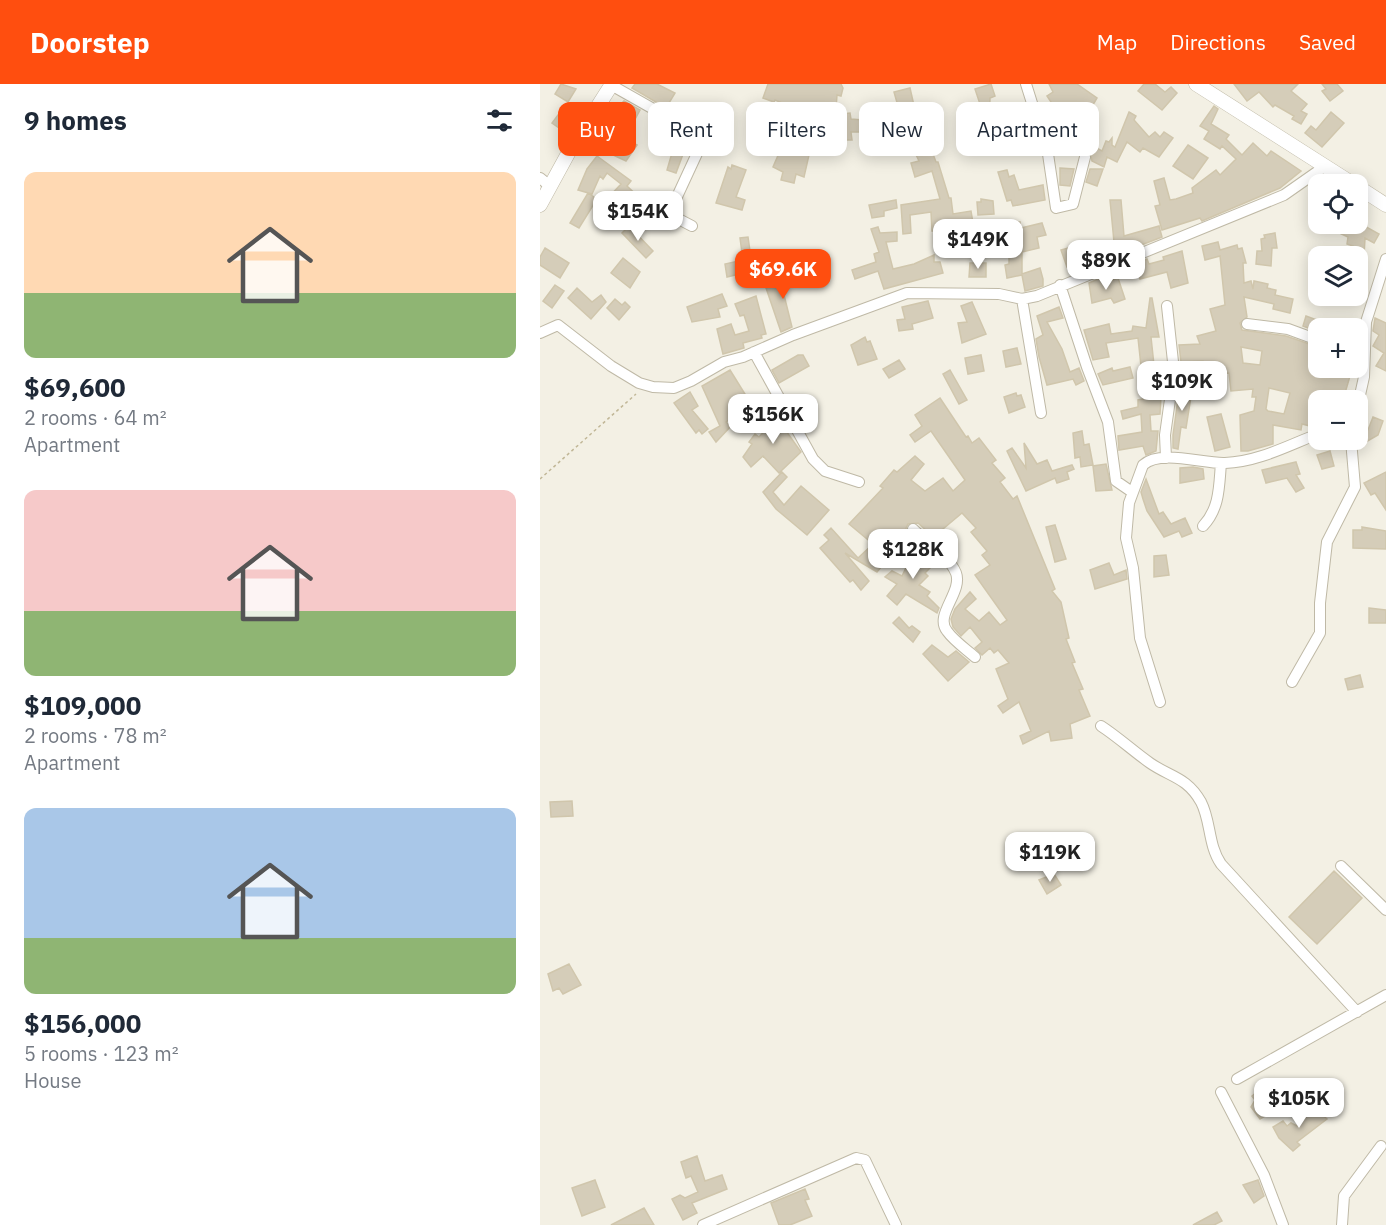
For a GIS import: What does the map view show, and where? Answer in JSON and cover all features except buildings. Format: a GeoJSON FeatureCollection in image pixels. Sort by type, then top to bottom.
{"type":"FeatureCollection","features":[{"type":"Feature","properties":{"kind":"street"},"geometry":{"type":"LineString","coordinates":[[540,205],[545,182],[612,84],[694,132],[700,140],[700,147],[669,214],[692,226]]}},
{"type":"Feature","properties":{"kind":"street"},"geometry":{"type":"LineString","coordinates":[[1026,84],[1032,102]]}},
{"type":"Feature","properties":{"kind":"street"},"geometry":{"type":"LineString","coordinates":[[1196,84],[1336,174]]}},
{"type":"Feature","properties":{"kind":"street"},"geometry":{"type":"LineString","coordinates":[[1048,156],[1056,208],[1073,204],[1085,156]]}},
{"type":"Feature","properties":{"kind":"street"},"geometry":{"type":"LineString","coordinates":[[540,333],[558,325],[611,366],[646,385],[674,388],[724,362],[907,293],[999,294],[1022,299],[1045,293],[1284,195],[1324,167]]}},
{"type":"Feature","properties":{"kind":"street"},"geometry":{"type":"LineString","coordinates":[[1368,193],[1386,205]]}},
{"type":"Feature","properties":{"kind":"street"},"geometry":{"type":"LineString","coordinates":[[1367,318],[1386,259]]}},
{"type":"Feature","properties":{"kind":"street"},"geometry":{"type":"LineString","coordinates":[[1060,285],[1108,422],[1116,481],[1132,492]]}},
{"type":"Feature","properties":{"kind":"street"},"geometry":{"type":"LineString","coordinates":[[1022,299],[1041,412]]}},
{"type":"Feature","properties":{"kind":"street"},"geometry":{"type":"LineString","coordinates":[[1166,458],[1166,435],[1174,371],[1167,306]]}},
{"type":"Feature","properties":{"kind":"street"},"geometry":{"type":"LineString","coordinates":[[1247,324],[1288,329],[1308,336]]}},
{"type":"Feature","properties":{"kind":"street"},"geometry":{"type":"LineString","coordinates":[[754,352],[813,459],[825,471],[859,482]]}},
{"type":"Feature","properties":{"kind":"street"},"geometry":{"type":"LineString","coordinates":[[1160,702],[1140,638],[1134,602],[1133,568],[1126,538],[1128,503],[1143,465],[1148,461],[1166,458],[1221,463],[1251,459],[1308,438]]}},
{"type":"Feature","properties":{"kind":"street"},"geometry":{"type":"LineString","coordinates":[[1292,682],[1320,633],[1320,603],[1327,542],[1355,487],[1352,450]]}},
{"type":"Feature","properties":{"kind":"street"},"geometry":{"type":"LineString","coordinates":[[1203,526],[1212,517],[1218,497],[1221,463]]}},
{"type":"Feature","properties":{"kind":"street"},"geometry":{"type":"LineString","coordinates":[[913,530],[949,563],[956,574],[957,583],[943,621],[946,630],[975,657]]}},
{"type":"Feature","properties":{"kind":"street"},"geometry":{"type":"LineString","coordinates":[[1101,726],[1148,762],[1179,777],[1194,790],[1202,805],[1212,846],[1221,864],[1357,1012]]}},
{"type":"Feature","properties":{"kind":"street"},"geometry":{"type":"LineString","coordinates":[[1341,866],[1386,910]]}},
{"type":"Feature","properties":{"kind":"street"},"geometry":{"type":"LineString","coordinates":[[1238,1079],[1386,995]]}},
{"type":"Feature","properties":{"kind":"street"},"geometry":{"type":"LineString","coordinates":[[1221,1092],[1264,1175],[1283,1225]]}},
{"type":"Feature","properties":{"kind":"street"},"geometry":{"type":"LineString","coordinates":[[1342,1225],[1344,1196],[1381,1146]]}},
{"type":"Feature","properties":{"kind":"street"},"geometry":{"type":"LineString","coordinates":[[706,1224],[856,1158],[861,1158],[868,1165],[896,1225]]}},
{"type":"Feature","properties":{"kind":"path"},"geometry":{"type":"LineString","coordinates":[[540,478],[646,385]]}}]}
